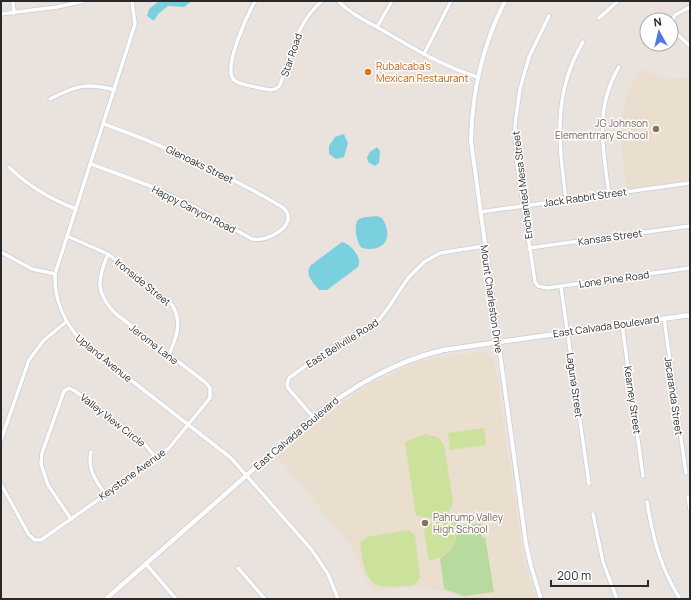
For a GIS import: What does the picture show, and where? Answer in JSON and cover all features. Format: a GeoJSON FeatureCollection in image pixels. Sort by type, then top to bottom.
{"type":"FeatureCollection","features":[{"type":"Feature","properties":{"kind":"main road","name":"East Calvada Boulevard"},"geometry":{"type":"LineString","coordinates":[[106,599],[313,417],[352,388],[390,368],[436,352],[690,315]]}},
{"type":"Feature","properties":{"kind":"street"},"geometry":{"type":"LineString","coordinates":[[13,1],[14,12]]}},
{"type":"Feature","properties":{"kind":"street"},"geometry":{"type":"LineString","coordinates":[[57,1],[57,7]]}},
{"type":"Feature","properties":{"kind":"street"},"geometry":{"type":"LineString","coordinates":[[1,14],[57,7],[84,1]]}},
{"type":"Feature","properties":{"kind":"street","name":"Upland Avenue"},"geometry":{"type":"LineString","coordinates":[[132,1],[135,24],[55,274],[58,301],[66,322],[82,342],[221,449],[247,475],[322,563],[338,599]]}},
{"type":"Feature","properties":{"kind":"street","name":"Star Road"},"geometry":{"type":"LineString","coordinates":[[255,1],[236,45],[231,75],[235,81],[240,83],[275,90],[280,85],[296,36],[310,13],[322,1]]}},
{"type":"Feature","properties":{"kind":"street"},"geometry":{"type":"LineString","coordinates":[[338,1],[350,11],[424,54],[455,70],[477,77]]}},
{"type":"Feature","properties":{"kind":"street"},"geometry":{"type":"LineString","coordinates":[[377,27],[392,1]]}},
{"type":"Feature","properties":{"kind":"street"},"geometry":{"type":"LineString","coordinates":[[424,54],[451,1]]}},
{"type":"Feature","properties":{"kind":"street","name":"Mount Charleston Drive"},"geometry":{"type":"LineString","coordinates":[[506,1],[485,46],[477,77],[472,106],[471,141],[484,246],[526,544],[541,599]]}},
{"type":"Feature","properties":{"kind":"street"},"geometry":{"type":"LineString","coordinates":[[599,18],[618,1]]}},
{"type":"Feature","properties":{"kind":"street"},"geometry":{"type":"LineString","coordinates":[[690,7],[675,15],[672,19],[673,28],[682,40],[690,46]]}},
{"type":"Feature","properties":{"kind":"street","name":"Enchanted Mesa Street"},"geometry":{"type":"LineString","coordinates":[[538,286],[534,277],[529,248],[515,143],[517,108],[520,89],[529,57],[549,16]]}},
{"type":"Feature","properties":{"kind":"street"},"geometry":{"type":"LineString","coordinates":[[566,200],[559,140],[560,109],[567,79],[575,58],[584,42]]}},
{"type":"Feature","properties":{"kind":"street"},"geometry":{"type":"LineString","coordinates":[[609,194],[601,123],[608,91],[619,67]]}},
{"type":"Feature","properties":{"kind":"street"},"geometry":{"type":"LineString","coordinates":[[50,99],[82,86],[92,85],[115,90]]}},
{"type":"Feature","properties":{"kind":"street","name":"Glenoaks Street"},"geometry":{"type":"LineString","coordinates":[[104,124],[164,146],[210,167],[282,207],[288,216]]}},
{"type":"Feature","properties":{"kind":"street","name":"Happy Canyon Road"},"geometry":{"type":"LineString","coordinates":[[91,164],[146,185],[191,205],[257,240],[269,238],[277,234],[284,227],[288,216]]}},
{"type":"Feature","properties":{"kind":"street"},"geometry":{"type":"LineString","coordinates":[[9,167],[33,188],[45,196],[76,209]]}},
{"type":"Feature","properties":{"kind":"street","name":"Jack Rabbit Street"},"geometry":{"type":"LineString","coordinates":[[480,212],[690,183]]}},
{"type":"Feature","properties":{"kind":"street","name":"Kansas Street"},"geometry":{"type":"LineString","coordinates":[[529,248],[690,226]]}},
{"type":"Feature","properties":{"kind":"street","name":"Ironside Street"},"geometry":{"type":"LineString","coordinates":[[67,236],[108,254],[174,308],[178,321],[178,331],[169,355]]}},
{"type":"Feature","properties":{"kind":"street","name":"East Bellville Road"},"geometry":{"type":"LineString","coordinates":[[313,417],[287,384],[289,378],[326,351],[378,321],[408,278],[420,264],[440,253],[484,246]]}},
{"type":"Feature","properties":{"kind":"street"},"geometry":{"type":"LineString","coordinates":[[1,252],[32,268],[55,274]]}},
{"type":"Feature","properties":{"kind":"street","name":"Jerome Lane"},"geometry":{"type":"LineString","coordinates":[[108,254],[101,270],[99,284],[105,302],[116,314],[205,382],[210,388],[210,398],[189,424]]}},
{"type":"Feature","properties":{"kind":"street","name":"Lone Pine Road"},"geometry":{"type":"LineString","coordinates":[[538,286],[547,288],[560,287],[690,268]]}},
{"type":"Feature","properties":{"kind":"street","name":"Laguna Street"},"geometry":{"type":"LineString","coordinates":[[560,287],[589,484]]}},
{"type":"Feature","properties":{"kind":"street","name":"Jacaranda Street"},"geometry":{"type":"LineString","coordinates":[[664,318],[686,474]]}},
{"type":"Feature","properties":{"kind":"street"},"geometry":{"type":"LineString","coordinates":[[1,440],[29,360],[44,340],[66,322]]}},
{"type":"Feature","properties":{"kind":"street","name":"Kearney Street"},"geometry":{"type":"LineString","coordinates":[[622,324],[643,476]]}},
{"type":"Feature","properties":{"kind":"street","name":"Valley View Circle"},"geometry":{"type":"LineString","coordinates":[[71,519],[48,485],[41,464],[42,453],[64,391],[69,388],[75,390],[143,442],[156,458]]}},
{"type":"Feature","properties":{"kind":"street","name":"Keystone Avenue"},"geometry":{"type":"LineString","coordinates":[[1,484],[29,535],[35,540],[41,540],[156,458],[175,441],[189,424]]}},
{"type":"Feature","properties":{"kind":"street"},"geometry":{"type":"LineString","coordinates":[[91,452],[90,460],[93,474],[106,494]]}},
{"type":"Feature","properties":{"kind":"street"},"geometry":{"type":"LineString","coordinates":[[688,497],[690,510]]}},
{"type":"Feature","properties":{"kind":"street"},"geometry":{"type":"LineString","coordinates":[[647,502],[656,547],[666,574],[680,599]]}},
{"type":"Feature","properties":{"kind":"street"},"geometry":{"type":"LineString","coordinates":[[592,514],[602,562],[617,599]]}},
{"type":"Feature","properties":{"kind":"street"},"geometry":{"type":"LineString","coordinates":[[146,564],[176,599]]}},
{"type":"Feature","properties":{"kind":"street"},"geometry":{"type":"LineString","coordinates":[[238,568],[265,599]]}},
{"type":"Feature","properties":{"kind":"shaded area","name":"JG Johnson Elementrrary School"},"geometry":{"type":"Polygon","coordinates":[[[641,69],[666,79],[690,77],[690,180],[627,189],[621,141],[622,116],[629,89],[641,69]]]}},
{"type":"Feature","properties":{"kind":"shaded area","name":"Pahrump Valley High School"},"geometry":{"type":"Polygon","coordinates":[[[482,351],[494,359],[525,567],[537,599],[461,599],[449,593],[419,587],[372,590],[349,544],[278,457],[334,408],[370,384],[424,360],[482,351]]]}},
{"type":"Feature","properties":{"kind":"green space"},"geometry":{"type":"Polygon","coordinates":[[[484,428],[486,445],[450,450],[448,433],[484,428]]]}},
{"type":"Feature","properties":{"kind":"green space"},"geometry":{"type":"Polygon","coordinates":[[[425,434],[438,437],[444,445],[453,501],[452,506],[447,513],[437,518],[416,516],[405,442],[425,434]]]}},
{"type":"Feature","properties":{"kind":"green space"},"geometry":{"type":"Polygon","coordinates":[[[456,519],[457,527],[455,541],[452,546],[443,555],[429,561],[424,532],[427,524],[456,519]]]}},
{"type":"Feature","properties":{"kind":"green space"},"geometry":{"type":"Polygon","coordinates":[[[481,524],[482,538],[485,537],[494,592],[464,596],[444,589],[440,558],[448,552],[454,544],[457,536],[457,525],[481,524]]]}},
{"type":"Feature","properties":{"kind":"green space"},"geometry":{"type":"Polygon","coordinates":[[[408,530],[415,535],[420,578],[414,585],[388,587],[379,586],[368,577],[362,558],[360,543],[367,537],[408,530]]]}},
{"type":"Feature","properties":{"kind":"water"},"geometry":{"type":"Polygon","coordinates":[[[159,1],[192,1],[184,7],[168,6],[158,14],[154,21],[147,16],[149,9],[159,1]]]}},
{"type":"Feature","properties":{"kind":"water"},"geometry":{"type":"Polygon","coordinates":[[[344,134],[348,143],[344,157],[336,159],[329,154],[329,146],[335,137],[344,134]]]}},
{"type":"Feature","properties":{"kind":"water"},"geometry":{"type":"Polygon","coordinates":[[[377,147],[380,151],[379,163],[375,166],[368,162],[367,157],[370,152],[377,147]]]}},
{"type":"Feature","properties":{"kind":"water"},"geometry":{"type":"Polygon","coordinates":[[[377,216],[382,218],[386,225],[387,237],[385,242],[382,246],[377,248],[362,248],[356,235],[358,220],[377,216]]]}},
{"type":"Feature","properties":{"kind":"water"},"geometry":{"type":"Polygon","coordinates":[[[342,242],[349,245],[358,256],[358,267],[327,290],[319,290],[310,278],[308,272],[309,269],[311,265],[342,242]]]}},
{"type":"Feature","properties":{"kind":"place","name":"Rubalcaba's Mexican Restaurant"},"geometry":{"type":"Point","coordinates":[368,72]}},
{"type":"Feature","properties":{"kind":"place","name":"JG Johnson Elementrrary School"},"geometry":{"type":"Point","coordinates":[656,129]}},
{"type":"Feature","properties":{"kind":"place","name":"Pahrump Valley High School"},"geometry":{"type":"Point","coordinates":[425,523]}}]}
